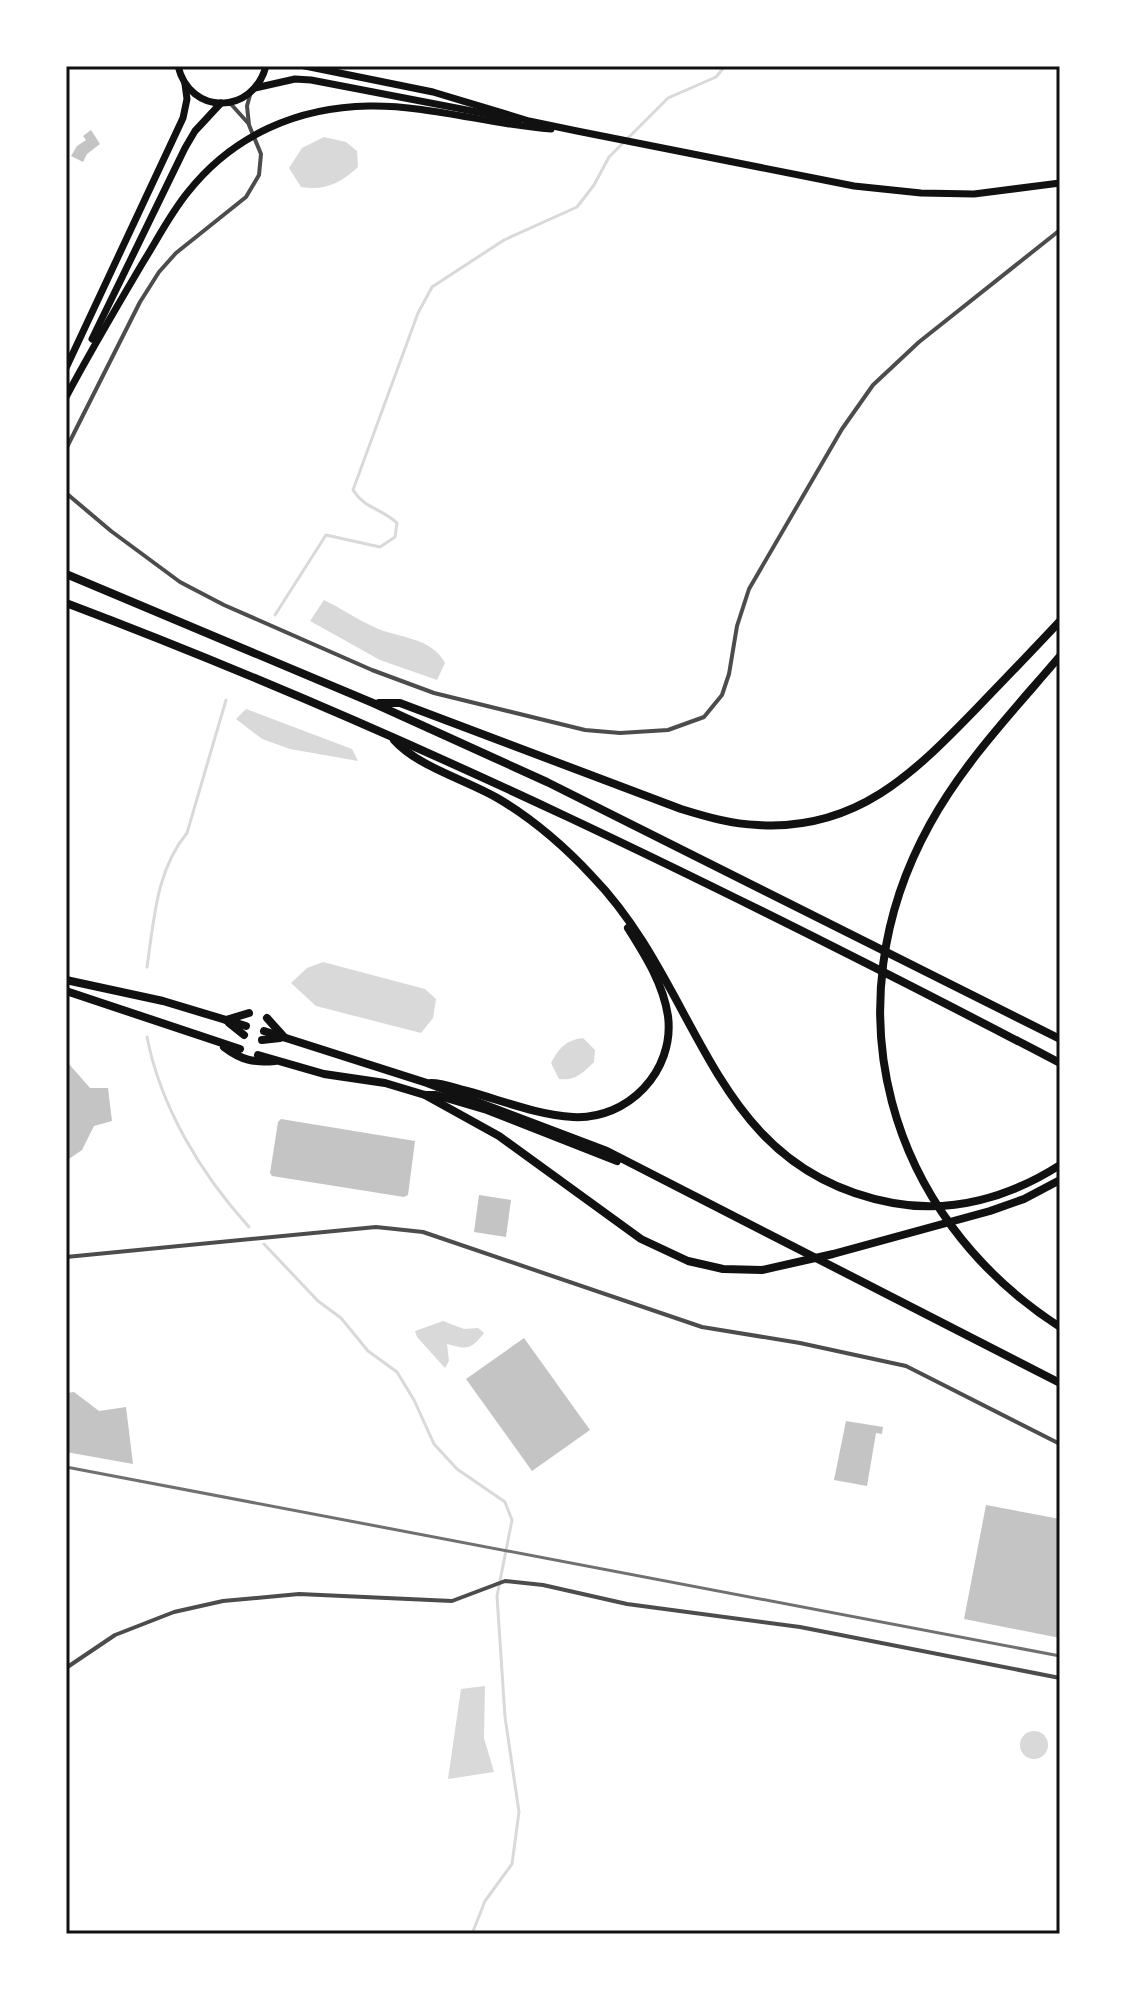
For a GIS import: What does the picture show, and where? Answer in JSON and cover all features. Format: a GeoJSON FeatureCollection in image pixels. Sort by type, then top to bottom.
{"type":"FeatureCollection","features":[{"type":"Feature","properties":{"kind":"highway"},"geometry":{"type":"LineString","coordinates":[[66,574],[373,703],[611,812],[1060,1039]]}},
{"type":"Feature","properties":{"kind":"highway"},"geometry":{"type":"LineString","coordinates":[[66,603],[207,658],[488,778],[693,876],[1060,1063]]}},
{"type":"Feature","properties":{"kind":"highway"},"geometry":{"type":"LineString","coordinates":[[373,703],[400,703],[681,809],[726,822],[789,825],[841,813],[891,788],[935,751],[1060,621]]}},
{"type":"Feature","properties":{"kind":"highway"},"geometry":{"type":"LineString","coordinates":[[1060,656],[989,740],[947,796],[915,854],[896,903],[883,960],[879,1012],[885,1073],[896,1117],[927,1190],[946,1221],[989,1273],[1060,1327]]}},
{"type":"Feature","properties":{"kind":"highway"},"geometry":{"type":"LineString","coordinates":[[391,736],[405,753],[469,783],[529,819],[584,867],[625,915],[653,957],[727,1090],[768,1142],[812,1175],[845,1191],[882,1201],[931,1207],[988,1199],[1019,1188],[1060,1165]]}},
{"type":"Feature","properties":{"kind":"highway"},"geometry":{"type":"LineString","coordinates":[[427,1083],[439,1083],[551,1114],[574,1117],[595,1116],[614,1110],[640,1093],[653,1079],[662,1061],[668,1039],[668,1015],[658,981],[627,926],[625,915]]}},
{"type":"Feature","properties":{"kind":"highway"},"geometry":{"type":"LineString","coordinates":[[66,980],[163,1001],[225,1020],[245,1031]]}},
{"type":"Feature","properties":{"kind":"highway"},"geometry":{"type":"LineString","coordinates":[[66,991],[219,1043],[238,1058],[256,1063],[279,1061],[324,1074],[385,1083],[425,1095],[499,1136],[652,1246],[701,1265],[762,1270],[959,1220],[1024,1199],[1060,1180]]}},
{"type":"Feature","properties":{"kind":"highway"},"geometry":{"type":"LineString","coordinates":[[225,1020],[245,1031]]}},
{"type":"Feature","properties":{"kind":"highway"},"geometry":{"type":"LineString","coordinates":[[219,1043],[245,1031]]}},
{"type":"Feature","properties":{"kind":"highway"},"geometry":{"type":"LineString","coordinates":[[279,1061],[263,1036],[285,1038],[427,1083],[592,1145],[695,1194],[1060,1383]]}},
{"type":"Feature","properties":{"kind":"highway"},"geometry":{"type":"LineString","coordinates":[[425,1095],[436,1095],[487,1110],[695,1194]]}},
{"type":"Feature","properties":{"kind":"main road"},"geometry":{"type":"LineString","coordinates":[[66,368],[183,118],[187,99],[178,66]]}},
{"type":"Feature","properties":{"kind":"main road"},"geometry":{"type":"LineString","coordinates":[[253,91],[266,66]]}},
{"type":"Feature","properties":{"kind":"main road"},"geometry":{"type":"LineString","coordinates":[[305,66],[433,92],[495,108],[529,121]]}},
{"type":"Feature","properties":{"kind":"main road"},"geometry":{"type":"LineString","coordinates":[[66,394],[185,148],[201,124],[226,103],[253,91],[295,79],[529,121],[820,180],[895,191],[974,194],[1060,183]]}},
{"type":"Feature","properties":{"kind":"main road"},"geometry":{"type":"LineString","coordinates":[[185,84],[201,98],[226,103]]}},
{"type":"Feature","properties":{"kind":"main road"},"geometry":{"type":"LineString","coordinates":[[66,394],[181,201],[215,163],[259,131],[332,108],[371,106],[519,127],[577,131]]}},
{"type":"Feature","properties":{"kind":"street"},"geometry":{"type":"LineString","coordinates":[[66,449],[140,302],[159,272],[176,253],[235,207],[259,175],[261,163],[249,125],[247,106],[253,91]]}},
{"type":"Feature","properties":{"kind":"street"},"geometry":{"type":"LineString","coordinates":[[226,103],[249,125]]}},
{"type":"Feature","properties":{"kind":"street"},"geometry":{"type":"LineString","coordinates":[[66,493],[180,582],[224,605],[372,670],[434,693],[585,730],[620,733],[668,730],[704,717],[722,695],[737,626],[749,589],[842,429],[873,385],[919,342],[1060,230]]}},
{"type":"Feature","properties":{"kind":"street"},"geometry":{"type":"LineString","coordinates":[[66,1257],[376,1227],[423,1232],[702,1327],[800,1343],[906,1366],[1060,1444]]}},
{"type":"Feature","properties":{"kind":"street"},"geometry":{"type":"LineString","coordinates":[[66,1668],[115,1635],[174,1612],[223,1601],[299,1594],[452,1601],[505,1581],[543,1585],[627,1604],[800,1627],[1060,1678]]}},
{"type":"Feature","properties":{"kind":"shaded area"},"geometry":{"type":"Polygon","coordinates":[[[324,137],[346,142],[357,151],[358,167],[332,184],[318,188],[301,187],[289,168],[302,148],[324,137]]]}},
{"type":"Feature","properties":{"kind":"shaded area"},"geometry":{"type":"Polygon","coordinates":[[[324,600],[383,631],[432,648],[445,663],[437,680],[380,660],[310,621],[324,600]]]}},
{"type":"Feature","properties":{"kind":"shaded area"},"geometry":{"type":"Polygon","coordinates":[[[246,709],[352,749],[358,761],[290,749],[262,739],[236,719],[246,709]]]}},
{"type":"Feature","properties":{"kind":"shaded area"},"geometry":{"type":"Polygon","coordinates":[[[323,962],[425,989],[436,999],[433,1018],[421,1033],[316,1006],[291,983],[307,968],[323,962]]]}},
{"type":"Feature","properties":{"kind":"shaded area"},"geometry":{"type":"Polygon","coordinates":[[[583,1038],[595,1050],[594,1062],[574,1077],[559,1079],[551,1063],[560,1049],[583,1038]]]}},
{"type":"Feature","properties":{"kind":"shaded area"},"geometry":{"type":"Polygon","coordinates":[[[443,1321],[464,1329],[478,1328],[484,1333],[468,1347],[447,1344],[449,1361],[445,1368],[415,1331],[443,1321]]]}},
{"type":"Feature","properties":{"kind":"shaded area"},"geometry":{"type":"Polygon","coordinates":[[[485,1686],[484,1738],[494,1772],[448,1779],[461,1689],[485,1686]]]}},
{"type":"Feature","properties":{"kind":"shaded area"},"geometry":{"type":"Polygon","coordinates":[[[1034,1731],[1044,1735],[1048,1745],[1044,1755],[1034,1759],[1024,1755],[1020,1745],[1024,1735],[1034,1731]]]}},
{"type":"Feature","properties":{"kind":"building"},"geometry":{"type":"Polygon","coordinates":[[[91,130],[100,144],[87,154],[83,162],[71,156],[77,146],[86,140],[83,136],[91,130]]]}},
{"type":"Feature","properties":{"kind":"building"},"geometry":{"type":"Polygon","coordinates":[[[69,1064],[90,1088],[108,1088],[112,1121],[94,1126],[82,1150],[66,1161],[66,1065],[69,1064]]]}},
{"type":"Feature","properties":{"kind":"building"},"geometry":{"type":"Polygon","coordinates":[[[281,1119],[415,1141],[408,1195],[404,1197],[272,1176],[278,1122],[281,1119]]]}},
{"type":"Feature","properties":{"kind":"building"},"geometry":{"type":"Polygon","coordinates":[[[479,1195],[511,1200],[506,1237],[474,1232],[479,1195]]]}},
{"type":"Feature","properties":{"kind":"building"},"geometry":{"type":"Polygon","coordinates":[[[524,1338],[590,1430],[532,1471],[466,1379],[524,1338]]]}},
{"type":"Feature","properties":{"kind":"building"},"geometry":{"type":"Polygon","coordinates":[[[74,1392],[99,1411],[126,1407],[133,1464],[66,1452],[66,1393],[74,1392]]]}},
{"type":"Feature","properties":{"kind":"building"},"geometry":{"type":"Polygon","coordinates":[[[846,1421],[883,1427],[882,1434],[876,1433],[867,1486],[834,1480],[846,1421]]]}},
{"type":"Feature","properties":{"kind":"building"},"geometry":{"type":"Polygon","coordinates":[[[986,1505],[1060,1519],[1060,1638],[964,1619],[986,1505]]]}},
{"type":"Feature","properties":{"kind":"waterway"},"geometry":{"type":"LineString","coordinates":[[275,615],[326,535],[380,547],[395,537],[397,523],[362,501],[353,490],[418,313],[432,287],[504,240],[577,207],[594,185],[609,157],[668,98],[716,77],[725,66]]}},
{"type":"Feature","properties":{"kind":"waterway"},"geometry":{"type":"LineString","coordinates":[[147,967],[163,880],[177,847],[187,833],[226,700]]}},
{"type":"Feature","properties":{"kind":"waterway"},"geometry":{"type":"LineString","coordinates":[[147,1037],[162,1089],[185,1139],[215,1185],[249,1227]]}},
{"type":"Feature","properties":{"kind":"waterway"},"geometry":{"type":"LineString","coordinates":[[264,1244],[318,1301],[341,1318],[368,1351],[397,1372],[434,1444],[457,1469],[505,1502],[512,1520],[497,1596],[505,1717],[519,1812],[512,1864],[485,1901],[472,1934]]}},
{"type":"Feature","properties":{"kind":"railway"},"geometry":{"type":"LineString","coordinates":[[66,1467],[1060,1656]]}}]}
